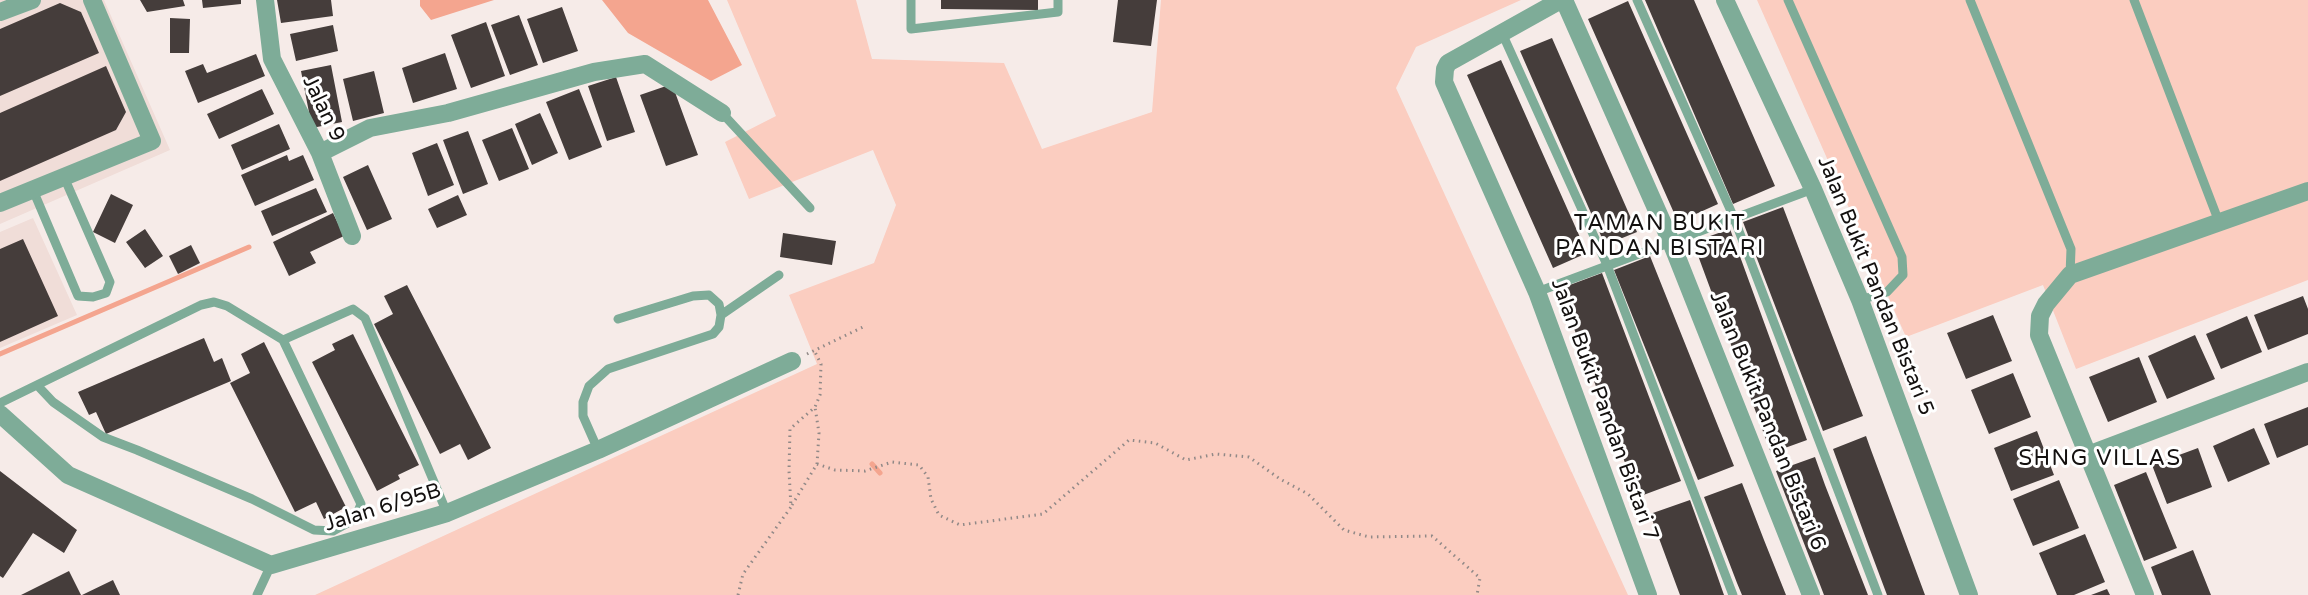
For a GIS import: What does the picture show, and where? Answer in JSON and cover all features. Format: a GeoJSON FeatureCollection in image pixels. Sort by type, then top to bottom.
{"type":"FeatureCollection","features":[{"type":"Feature","properties":{"kind":"street"},"geometry":{"type":"LineString","coordinates":[[0,12],[32,0]]}},
{"type":"Feature","properties":{"kind":"street"},"geometry":{"type":"LineString","coordinates":[[0,203],[152,141],[92,0]]}},
{"type":"Feature","properties":{"kind":"street","name":"Jalan 9"},"geometry":{"type":"LineString","coordinates":[[265,0],[272,59],[320,153],[352,236]]}},
{"type":"Feature","properties":{"kind":"street","name":"Jalan Bukit Pandan Bistari 7"},"geometry":{"type":"LineString","coordinates":[[1562,0],[1448,63],[1444,69],[1444,82],[1537,292],[1648,595]]}},
{"type":"Feature","properties":{"kind":"street","name":"Jalan Bukit Pandan Bistari 6"},"geometry":{"type":"LineString","coordinates":[[1562,0],[1671,242],[1811,595]]}},
{"type":"Feature","properties":{"kind":"street","name":"Jalan Bukit Pandan Bistari 5"},"geometry":{"type":"LineString","coordinates":[[1725,0],[1813,189],[1860,300],[1969,595]]}},
{"type":"Feature","properties":{"kind":"street"},"geometry":{"type":"LineString","coordinates":[[320,153],[370,128],[448,113],[594,72],[645,64],[722,113]]}},
{"type":"Feature","properties":{"kind":"street"},"geometry":{"type":"LineString","coordinates":[[2145,595],[2039,335],[2040,316],[2046,304],[2070,275],[2308,191]]}},
{"type":"Feature","properties":{"kind":"street","name":"Jalan 6/95B"},"geometry":{"type":"LineString","coordinates":[[271,565],[447,513],[598,450],[792,361]]}},
{"type":"Feature","properties":{"kind":"street"},"geometry":{"type":"LineString","coordinates":[[2088,455],[2308,372]]}},
{"type":"Feature","properties":{"kind":"street"},"geometry":{"type":"LineString","coordinates":[[0,414],[68,475],[271,565]]}},
{"type":"Feature","properties":{"kind":"lane"},"geometry":{"type":"LineString","coordinates":[[911,0],[911,29],[1058,12],[1058,0]]}},
{"type":"Feature","properties":{"kind":"lane"},"geometry":{"type":"LineString","coordinates":[[1636,0],[1734,218],[1878,595]]}},
{"type":"Feature","properties":{"kind":"lane"},"geometry":{"type":"LineString","coordinates":[[1788,0],[1902,257],[1903,275],[1887,292],[1860,300]]}},
{"type":"Feature","properties":{"kind":"lane"},"geometry":{"type":"LineString","coordinates":[[1970,0],[2071,249],[2070,275]]}},
{"type":"Feature","properties":{"kind":"lane"},"geometry":{"type":"LineString","coordinates":[[2134,0],[2219,222]]}},
{"type":"Feature","properties":{"kind":"lane"},"geometry":{"type":"LineString","coordinates":[[1502,33],[1608,266],[1733,595]]}},
{"type":"Feature","properties":{"kind":"lane"},"geometry":{"type":"LineString","coordinates":[[722,113],[810,208]]}},
{"type":"Feature","properties":{"kind":"lane"},"geometry":{"type":"LineString","coordinates":[[33,190],[78,296],[93,297],[106,293],[110,282],[64,177]]}},
{"type":"Feature","properties":{"kind":"lane"},"geometry":{"type":"LineString","coordinates":[[1537,292],[1813,189]]}},
{"type":"Feature","properties":{"kind":"lane"},"geometry":{"type":"LineString","coordinates":[[721,315],[779,275]]}},
{"type":"Feature","properties":{"kind":"lane"},"geometry":{"type":"LineString","coordinates":[[598,450],[583,409],[589,386],[595,379],[608,369],[712,334],[719,327],[721,315],[719,304],[709,295],[693,296],[618,319]]}},
{"type":"Feature","properties":{"kind":"lane"},"geometry":{"type":"LineString","coordinates":[[0,404],[37,385],[201,304],[214,302],[226,306],[283,340],[361,504],[355,519],[333,531],[314,530],[191,472],[103,437],[61,408],[37,385]]}},
{"type":"Feature","properties":{"kind":"lane"},"geometry":{"type":"LineString","coordinates":[[283,340],[353,309],[365,318],[447,513]]}},
{"type":"Feature","properties":{"kind":"lane"},"geometry":{"type":"LineString","coordinates":[[257,595],[271,565]]}},
{"type":"Feature","properties":{"kind":"path"},"geometry":{"type":"LineString","coordinates":[[792,361],[863,327]]}},
{"type":"Feature","properties":{"kind":"path"},"geometry":{"type":"LineString","coordinates":[[791,507],[790,429],[815,406],[820,395],[821,364],[814,350]]}},
{"type":"Feature","properties":{"kind":"path"},"geometry":{"type":"LineString","coordinates":[[738,595],[743,574],[791,507],[817,464],[819,433],[815,406]]}},
{"type":"Feature","properties":{"kind":"path"},"geometry":{"type":"LineString","coordinates":[[817,464],[835,470],[865,471],[892,462],[919,465],[928,477],[931,499],[939,515],[960,525],[1043,514],[1129,440],[1155,444],[1186,460],[1215,454],[1249,457],[1280,479],[1308,494],[1344,530],[1369,537],[1432,536],[1480,578],[1477,595]]}},
{"type":"Feature","properties":{"kind":"shaded area"},"geometry":{"type":"Polygon","coordinates":[[[0,0],[104,0],[170,150],[0,224],[0,0]]]}},
{"type":"Feature","properties":{"kind":"shaded area"},"geometry":{"type":"Polygon","coordinates":[[[420,0],[494,0],[431,20],[420,6],[420,0]]]}},
{"type":"Feature","properties":{"kind":"shaded area"},"geometry":{"type":"Polygon","coordinates":[[[602,0],[708,0],[742,65],[711,81],[628,33],[602,0]]]}},
{"type":"Feature","properties":{"kind":"shaded area"},"geometry":{"type":"Polygon","coordinates":[[[727,0],[856,0],[872,59],[1004,63],[1042,149],[1152,112],[1161,0],[1521,0],[1416,47],[1396,88],[1628,595],[315,595],[817,364],[789,295],[874,263],[896,205],[873,150],[749,199],[725,142],[776,116],[727,0]]]}},
{"type":"Feature","properties":{"kind":"shaded area"},"geometry":{"type":"Polygon","coordinates":[[[1757,0],[2308,0],[2308,280],[2076,369],[2043,285],[1906,337],[1757,0]]]}},
{"type":"Feature","properties":{"kind":"shaded area"},"geometry":{"type":"Polygon","coordinates":[[[33,218],[77,315],[0,348],[0,232],[33,218]]]}},
{"type":"Feature","properties":{"kind":"building"},"geometry":{"type":"Polygon","coordinates":[[[140,0],[183,0],[185,6],[147,12],[140,0]]]}},
{"type":"Feature","properties":{"kind":"building"},"geometry":{"type":"Polygon","coordinates":[[[202,0],[241,0],[241,4],[203,8],[202,0]]]}},
{"type":"Feature","properties":{"kind":"building"},"geometry":{"type":"Polygon","coordinates":[[[277,0],[331,0],[333,16],[281,23],[277,0]]]}},
{"type":"Feature","properties":{"kind":"building"},"geometry":{"type":"Polygon","coordinates":[[[941,0],[1038,0],[1038,10],[941,9],[941,0]]]}},
{"type":"Feature","properties":{"kind":"building"},"geometry":{"type":"Polygon","coordinates":[[[1118,0],[1157,0],[1151,46],[1113,42],[1118,0]]]}},
{"type":"Feature","properties":{"kind":"building"},"geometry":{"type":"Polygon","coordinates":[[[1645,0],[1694,0],[1775,186],[1733,204],[1645,0]]]}},
{"type":"Feature","properties":{"kind":"building"},"geometry":{"type":"Polygon","coordinates":[[[1628,1],[1718,204],[1678,222],[1588,19],[1628,1]]]}},
{"type":"Feature","properties":{"kind":"building"},"geometry":{"type":"Polygon","coordinates":[[[60,3],[81,12],[99,53],[0,96],[0,29],[60,3]]]}},
{"type":"Feature","properties":{"kind":"building"},"geometry":{"type":"Polygon","coordinates":[[[562,7],[578,51],[543,63],[527,19],[562,7]]]}},
{"type":"Feature","properties":{"kind":"building"},"geometry":{"type":"Polygon","coordinates":[[[519,15],[538,65],[510,75],[491,25],[519,15]]]}},
{"type":"Feature","properties":{"kind":"building"},"geometry":{"type":"Polygon","coordinates":[[[170,18],[190,19],[189,53],[170,53],[170,18]]]}},
{"type":"Feature","properties":{"kind":"building"},"geometry":{"type":"Polygon","coordinates":[[[486,22],[505,76],[471,88],[451,35],[486,22]]]}},
{"type":"Feature","properties":{"kind":"building"},"geometry":{"type":"Polygon","coordinates":[[[333,25],[338,51],[296,61],[290,34],[333,25]]]}},
{"type":"Feature","properties":{"kind":"building"},"geometry":{"type":"Polygon","coordinates":[[[1552,38],[1637,232],[1605,245],[1520,51],[1552,38]]]}},
{"type":"Feature","properties":{"kind":"building"},"geometry":{"type":"Polygon","coordinates":[[[445,53],[457,89],[413,103],[402,68],[445,53]]]}},
{"type":"Feature","properties":{"kind":"building"},"geometry":{"type":"Polygon","coordinates":[[[256,54],[265,76],[198,103],[185,71],[203,64],[207,73],[256,54]]]}},
{"type":"Feature","properties":{"kind":"building"},"geometry":{"type":"Polygon","coordinates":[[[1501,60],[1587,253],[1553,268],[1467,75],[1501,60]]]}},
{"type":"Feature","properties":{"kind":"building"},"geometry":{"type":"Polygon","coordinates":[[[331,65],[342,122],[312,128],[301,71],[331,65]]]}},
{"type":"Feature","properties":{"kind":"building"},"geometry":{"type":"Polygon","coordinates":[[[106,66],[126,112],[116,130],[0,181],[0,113],[106,66]]]}},
{"type":"Feature","properties":{"kind":"building"},"geometry":{"type":"Polygon","coordinates":[[[374,71],[384,113],[353,121],[343,79],[374,71]]]}},
{"type":"Feature","properties":{"kind":"building"},"geometry":{"type":"Polygon","coordinates":[[[616,77],[635,132],[607,141],[588,86],[616,77]]]}},
{"type":"Feature","properties":{"kind":"building"},"geometry":{"type":"Polygon","coordinates":[[[672,84],[698,155],[666,166],[640,95],[672,84]]]}},
{"type":"Feature","properties":{"kind":"building"},"geometry":{"type":"Polygon","coordinates":[[[262,89],[274,114],[219,139],[207,114],[262,89]]]}},
{"type":"Feature","properties":{"kind":"building"},"geometry":{"type":"Polygon","coordinates":[[[579,89],[602,147],[569,160],[546,102],[579,89]]]}},
{"type":"Feature","properties":{"kind":"building"},"geometry":{"type":"Polygon","coordinates":[[[540,113],[558,153],[532,165],[515,124],[540,113]]]}},
{"type":"Feature","properties":{"kind":"building"},"geometry":{"type":"Polygon","coordinates":[[[279,124],[290,149],[242,170],[231,145],[279,124]]]}},
{"type":"Feature","properties":{"kind":"building"},"geometry":{"type":"Polygon","coordinates":[[[512,128],[529,169],[499,181],[482,140],[512,128]]]}},
{"type":"Feature","properties":{"kind":"building"},"geometry":{"type":"Polygon","coordinates":[[[468,131],[488,184],[463,194],[443,140],[468,131]]]}},
{"type":"Feature","properties":{"kind":"building"},"geometry":{"type":"Polygon","coordinates":[[[437,143],[454,185],[428,196],[412,153],[437,143]]]}},
{"type":"Feature","properties":{"kind":"building"},"geometry":{"type":"Polygon","coordinates":[[[287,155],[289,161],[303,155],[314,180],[255,206],[241,175],[287,155]]]}},
{"type":"Feature","properties":{"kind":"building"},"geometry":{"type":"Polygon","coordinates":[[[368,165],[392,219],[367,230],[343,177],[368,165]]]}},
{"type":"Feature","properties":{"kind":"building"},"geometry":{"type":"Polygon","coordinates":[[[316,188],[327,212],[272,236],[261,211],[316,188]]]}},
{"type":"Feature","properties":{"kind":"building"},"geometry":{"type":"Polygon","coordinates":[[[111,194],[133,205],[115,243],[93,232],[111,194]]]}},
{"type":"Feature","properties":{"kind":"building"},"geometry":{"type":"Polygon","coordinates":[[[458,195],[467,215],[437,228],[428,209],[458,195]]]}},
{"type":"Feature","properties":{"kind":"building"},"geometry":{"type":"Polygon","coordinates":[[[1783,207],[1863,416],[1823,431],[1743,222],[1783,207]]]}},
{"type":"Feature","properties":{"kind":"building"},"geometry":{"type":"Polygon","coordinates":[[[333,213],[344,236],[310,252],[316,263],[289,276],[273,242],[333,213]]]}},
{"type":"Feature","properties":{"kind":"building"},"geometry":{"type":"Polygon","coordinates":[[[145,229],[163,256],[145,268],[126,242],[145,229]]]}},
{"type":"Feature","properties":{"kind":"building"},"geometry":{"type":"Polygon","coordinates":[[[1730,229],[1807,440],[1771,453],[1693,242],[1730,229]]]}},
{"type":"Feature","properties":{"kind":"building"},"geometry":{"type":"Polygon","coordinates":[[[783,233],[836,241],[832,265],[780,257],[783,233]]]}},
{"type":"Feature","properties":{"kind":"building"},"geometry":{"type":"Polygon","coordinates":[[[23,239],[58,316],[0,342],[0,249],[23,239]]]}},
{"type":"Feature","properties":{"kind":"building"},"geometry":{"type":"Polygon","coordinates":[[[191,245],[200,263],[178,274],[169,256],[191,245]]]}},
{"type":"Feature","properties":{"kind":"building"},"geometry":{"type":"Polygon","coordinates":[[[1650,256],[1734,466],[1698,480],[1614,270],[1650,256]]]}},
{"type":"Feature","properties":{"kind":"building"},"geometry":{"type":"Polygon","coordinates":[[[1602,273],[1681,481],[1638,497],[1559,289],[1602,273]]]}},
{"type":"Feature","properties":{"kind":"building"},"geometry":{"type":"Polygon","coordinates":[[[407,285],[491,448],[468,460],[460,444],[440,454],[374,324],[393,314],[384,296],[407,285]]]}},
{"type":"Feature","properties":{"kind":"building"},"geometry":{"type":"Polygon","coordinates":[[[2303,296],[2308,309],[2308,334],[2268,350],[2254,315],[2303,296]]]}},
{"type":"Feature","properties":{"kind":"building"},"geometry":{"type":"Polygon","coordinates":[[[1993,315],[2012,361],[1966,379],[1947,333],[1993,315]]]}},
{"type":"Feature","properties":{"kind":"building"},"geometry":{"type":"Polygon","coordinates":[[[2247,316],[2262,352],[2221,369],[2206,334],[2247,316]]]}},
{"type":"Feature","properties":{"kind":"building"},"geometry":{"type":"Polygon","coordinates":[[[353,334],[419,465],[398,475],[400,479],[377,491],[312,362],[335,350],[332,344],[353,334]]]}},
{"type":"Feature","properties":{"kind":"building"},"geometry":{"type":"Polygon","coordinates":[[[2195,335],[2215,379],[2167,399],[2148,356],[2195,335]]]}},
{"type":"Feature","properties":{"kind":"building"},"geometry":{"type":"Polygon","coordinates":[[[204,338],[214,362],[222,358],[231,381],[106,434],[96,412],[89,415],[78,392],[204,338]]]}},
{"type":"Feature","properties":{"kind":"building"},"geometry":{"type":"Polygon","coordinates":[[[264,342],[346,507],[324,519],[316,502],[295,512],[230,383],[250,373],[241,354],[264,342]]]}},
{"type":"Feature","properties":{"kind":"building"},"geometry":{"type":"Polygon","coordinates":[[[2139,357],[2157,402],[2108,422],[2089,377],[2139,357]]]}},
{"type":"Feature","properties":{"kind":"building"},"geometry":{"type":"Polygon","coordinates":[[[2013,373],[2031,417],[1989,434],[1971,390],[2013,373]]]}},
{"type":"Feature","properties":{"kind":"building"},"geometry":{"type":"Polygon","coordinates":[[[2308,407],[2308,445],[2277,458],[2264,424],[2308,407]]]}},
{"type":"Feature","properties":{"kind":"building"},"geometry":{"type":"Polygon","coordinates":[[[2254,428],[2270,464],[2228,482],[2213,446],[2254,428]]]}},
{"type":"Feature","properties":{"kind":"building"},"geometry":{"type":"Polygon","coordinates":[[[2037,431],[2054,475],[2011,491],[1994,448],[2037,431]]]}},
{"type":"Feature","properties":{"kind":"building"},"geometry":{"type":"Polygon","coordinates":[[[1866,436],[1925,595],[1887,595],[1869,547],[1833,449],[1866,436]]]}},
{"type":"Feature","properties":{"kind":"building"},"geometry":{"type":"Polygon","coordinates":[[[2198,448],[2212,487],[2167,504],[2152,465],[2198,448]]]}},
{"type":"Feature","properties":{"kind":"building"},"geometry":{"type":"Polygon","coordinates":[[[1815,457],[1868,595],[1824,595],[1776,471],[1815,457]]]}},
{"type":"Feature","properties":{"kind":"building"},"geometry":{"type":"Polygon","coordinates":[[[0,471],[77,530],[64,553],[33,533],[3,578],[0,576],[0,471]]]}},
{"type":"Feature","properties":{"kind":"building"},"geometry":{"type":"Polygon","coordinates":[[[2146,472],[2177,548],[2144,561],[2114,485],[2146,472]]]}},
{"type":"Feature","properties":{"kind":"building"},"geometry":{"type":"Polygon","coordinates":[[[2059,480],[2079,528],[2033,546],[2013,499],[2059,480]]]}},
{"type":"Feature","properties":{"kind":"building"},"geometry":{"type":"Polygon","coordinates":[[[1742,483],[1786,595],[1742,595],[1737,583],[1704,497],[1742,483]]]}},
{"type":"Feature","properties":{"kind":"building"},"geometry":{"type":"Polygon","coordinates":[[[1690,500],[1724,595],[1680,595],[1650,514],[1690,500]]]}},
{"type":"Feature","properties":{"kind":"building"},"geometry":{"type":"Polygon","coordinates":[[[2085,534],[2105,582],[2074,595],[2057,595],[2039,553],[2085,534]]]}},
{"type":"Feature","properties":{"kind":"building"},"geometry":{"type":"Polygon","coordinates":[[[2193,550],[2211,595],[2162,595],[2151,567],[2193,550]]]}},
{"type":"Feature","properties":{"kind":"building"},"geometry":{"type":"Polygon","coordinates":[[[69,571],[81,595],[21,595],[69,571]]]}},
{"type":"Feature","properties":{"kind":"building"},"geometry":{"type":"Polygon","coordinates":[[[113,580],[120,595],[82,595],[113,580]]]}},
{"type":"Feature","properties":{"kind":"building"},"geometry":{"type":"Polygon","coordinates":[[[2107,589],[2110,595],[2091,595],[2107,589]]]}},
{"type":"Feature","properties":{"kind":"waterway"},"geometry":{"type":"LineString","coordinates":[[0,354],[249,247]]}},
{"type":"Feature","properties":{"kind":"waterway"},"geometry":{"type":"LineString","coordinates":[[872,464],[880,473]]}},
{"type":"Feature","properties":{"kind":"district","name":"TAMAN BUKIT PANDAN BISTARI"},"geometry":{"type":"Point","coordinates":[1660,236]}},
{"type":"Feature","properties":{"kind":"district","name":"SHNG VILLAS"},"geometry":{"type":"Point","coordinates":[2100,459]}}]}
